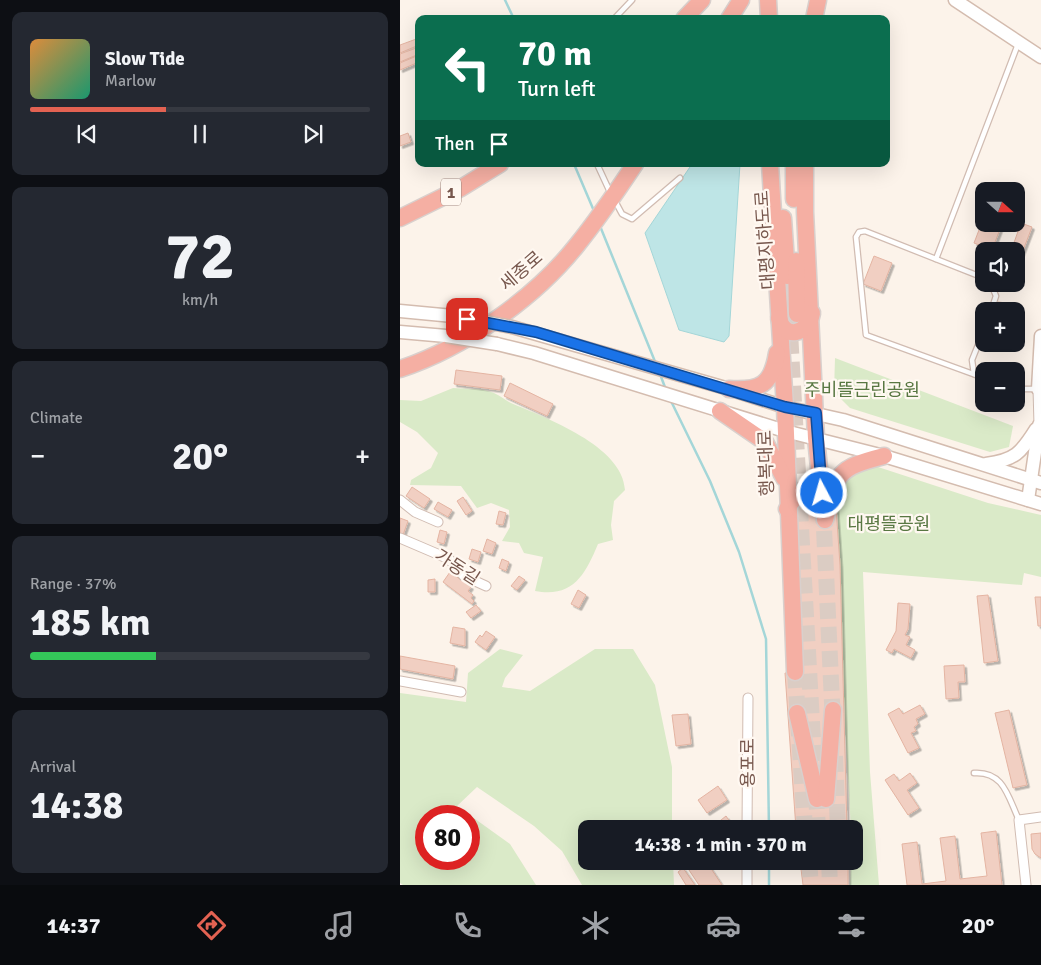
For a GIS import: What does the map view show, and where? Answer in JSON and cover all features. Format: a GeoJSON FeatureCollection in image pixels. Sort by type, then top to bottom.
{"type":"FeatureCollection","features":[{"type":"Feature","properties":{"kind":"highway"},"geometry":{"type":"LineString","coordinates":[[688,15],[702,0]]}},
{"type":"Feature","properties":{"kind":"highway"},"geometry":{"type":"LineString","coordinates":[[732,15],[741,0]]}},
{"type":"Feature","properties":{"kind":"highway"},"geometry":{"type":"LineString","coordinates":[[768,0],[769,15]]}},
{"type":"Feature","properties":{"kind":"highway"},"geometry":{"type":"LineString","coordinates":[[400,206],[492,167]]}},
{"type":"Feature","properties":{"kind":"highway","name":"1"},"geometry":{"type":"LineString","coordinates":[[400,218],[461,188],[494,167]]}},
{"type":"Feature","properties":{"kind":"highway","name":"세종로"},"geometry":{"type":"LineString","coordinates":[[400,369],[436,356],[474,334],[524,297],[577,246],[633,167]]}},
{"type":"Feature","properties":{"kind":"highway","name":"행복대로"},"geometry":{"type":"LineString","coordinates":[[770,167],[791,318],[816,413],[816,438],[824,513]]}},
{"type":"Feature","properties":{"kind":"highway","name":"대평지하도로"},"geometry":{"type":"LineString","coordinates":[[779,167],[791,318]]}},
{"type":"Feature","properties":{"kind":"highway","name":"대평지하도로"},"geometry":{"type":"LineString","coordinates":[[791,318],[794,167]]}},
{"type":"Feature","properties":{"kind":"highway","name":"행복대로"},"geometry":{"type":"LineString","coordinates":[[795,672],[787,509],[785,407],[791,318],[805,212],[805,167]]}},
{"type":"Feature","properties":{"kind":"highway"},"geometry":{"type":"LineString","coordinates":[[729,388],[745,390],[764,385],[771,375],[791,318]]}},
{"type":"Feature","properties":{"kind":"highway"},"geometry":{"type":"LineString","coordinates":[[720,411],[765,442],[782,472],[787,489]]}},
{"type":"Feature","properties":{"kind":"highway"},"geometry":{"type":"LineString","coordinates":[[824,513],[842,472],[861,462],[884,456]]}},
{"type":"Feature","properties":{"kind":"highway"},"geometry":{"type":"LineString","coordinates":[[787,509],[794,497],[803,493],[814,495],[824,513]]}},
{"type":"Feature","properties":{"kind":"highway"},"geometry":{"type":"LineString","coordinates":[[797,712],[821,799],[833,710]]}},
{"type":"Feature","properties":{"kind":"street"},"geometry":{"type":"LineString","coordinates":[[955,0],[1019,43],[1039,52]]}},
{"type":"Feature","properties":{"kind":"street"},"geometry":{"type":"LineString","coordinates":[[400,311],[453,316],[512,327],[729,388],[785,407],[816,413],[1036,482]]}},
{"type":"Feature","properties":{"kind":"street"},"geometry":{"type":"LineString","coordinates":[[400,332],[446,336],[497,344],[534,353],[785,431],[884,456],[1041,504]]}},
{"type":"Feature","properties":{"kind":"street"},"geometry":{"type":"LineString","coordinates":[[1028,500],[1036,482],[1038,457],[1041,336]]}},
{"type":"Feature","properties":{"kind":"street"},"geometry":{"type":"LineString","coordinates":[[982,465],[1007,461],[1026,446],[1039,425]]}},
{"type":"Feature","properties":{"kind":"street","name":"가동길"},"geometry":{"type":"LineString","coordinates":[[400,500],[415,512],[438,522]]}},
{"type":"Feature","properties":{"kind":"street","name":"가동길"},"geometry":{"type":"LineString","coordinates":[[400,538],[449,559],[464,576],[486,586]]}},
{"type":"Feature","properties":{"kind":"street"},"geometry":{"type":"LineString","coordinates":[[400,681],[461,692]]}},
{"type":"Feature","properties":{"kind":"street","name":"용포로"},"geometry":{"type":"LineString","coordinates":[[747,820],[748,698]]}},
{"type":"Feature","properties":{"kind":"street"},"geometry":{"type":"LineString","coordinates":[[1026,885],[1018,820],[1041,817]]}},
{"type":"Feature","properties":{"kind":"street"},"geometry":{"type":"LineString","coordinates":[[747,870],[747,885]]}},
{"type":"Feature","properties":{"kind":"lane"},"geometry":{"type":"LineString","coordinates":[[618,15],[632,0]]}},
{"type":"Feature","properties":{"kind":"lane"},"geometry":{"type":"LineString","coordinates":[[936,259],[1019,43]]}},
{"type":"Feature","properties":{"kind":"lane"},"geometry":{"type":"LineString","coordinates":[[598,167],[622,214],[632,219],[680,178]]}},
{"type":"Feature","properties":{"kind":"lane"},"geometry":{"type":"LineString","coordinates":[[975,274],[865,231],[860,232],[856,243],[866,335],[974,374],[972,360],[975,352]]}},
{"type":"Feature","properties":{"kind":"lane"},"geometry":{"type":"LineString","coordinates":[[1025,388],[1040,389]]}},
{"type":"Feature","properties":{"kind":"lane"},"geometry":{"type":"LineString","coordinates":[[974,773],[986,772],[995,776],[1003,786],[1018,820]]}},
{"type":"Feature","properties":{"kind":"green space","name":"주비뜰근린공원"},"geometry":{"type":"Polygon","coordinates":[[[835,358],[1013,426],[1009,447],[990,452],[850,408],[834,392],[835,358]]]}},
{"type":"Feature","properties":{"kind":"green space"},"geometry":{"type":"Polygon","coordinates":[[[453,388],[477,389],[491,392],[562,426],[597,447],[611,460],[621,474],[625,490],[614,501],[611,525],[613,540],[598,544],[582,574],[576,582],[568,587],[559,591],[535,591],[543,557],[524,553],[519,543],[502,541],[510,527],[509,510],[491,503],[477,508],[461,486],[410,485],[411,480],[431,468],[438,453],[417,432],[400,422],[400,400],[421,401],[453,388]]]}},
{"type":"Feature","properties":{"kind":"green space","name":"대평뜰공원"},"geometry":{"type":"Polygon","coordinates":[[[864,466],[875,466],[988,503],[1041,515],[1041,577],[1024,573],[1022,585],[863,572],[870,772],[879,885],[850,885],[851,870],[863,870],[863,820],[850,820],[845,727],[837,503],[842,479],[864,466]]]}},
{"type":"Feature","properties":{"kind":"green space"},"geometry":{"type":"Polygon","coordinates":[[[500,649],[523,655],[505,678],[502,687],[530,691],[595,649],[633,649],[655,685],[672,767],[672,820],[578,820],[578,870],[673,870],[674,885],[582,885],[562,851],[534,826],[477,787],[458,805],[415,805],[415,870],[480,870],[480,822],[510,844],[536,885],[403,885],[400,883],[400,693],[466,702],[468,673],[500,649]]]}},
{"type":"Feature","properties":{"kind":"water"},"geometry":{"type":"Polygon","coordinates":[[[690,167],[740,167],[729,336],[724,342],[679,330],[645,233],[690,167]]]}},
{"type":"Feature","properties":{"kind":"building"},"geometry":{"type":"Polygon","coordinates":[[[415,39],[415,47],[400,53],[400,45],[415,39]]]}},
{"type":"Feature","properties":{"kind":"building"},"geometry":{"type":"Polygon","coordinates":[[[415,48],[415,56],[400,62],[400,54],[415,48]]]}},
{"type":"Feature","properties":{"kind":"building"},"geometry":{"type":"Polygon","coordinates":[[[415,57],[415,64],[400,70],[400,63],[415,57]]]}},
{"type":"Feature","properties":{"kind":"building"},"geometry":{"type":"Polygon","coordinates":[[[408,133],[411,142],[400,146],[400,136],[408,133]]]}},
{"type":"Feature","properties":{"kind":"building"},"geometry":{"type":"Polygon","coordinates":[[[1025,224],[1032,227],[1025,245],[1025,242],[1014,242],[1018,232],[1025,232],[1025,224]]]}},
{"type":"Feature","properties":{"kind":"building"},"geometry":{"type":"Polygon","coordinates":[[[978,232],[999,232],[995,242],[974,243],[978,232]]]}},
{"type":"Feature","properties":{"kind":"building"},"geometry":{"type":"Polygon","coordinates":[[[874,256],[892,263],[881,291],[863,284],[874,256]]]}},
{"type":"Feature","properties":{"kind":"building"},"geometry":{"type":"Polygon","coordinates":[[[456,370],[502,376],[500,390],[454,384],[456,370]]]}},
{"type":"Feature","properties":{"kind":"building"},"geometry":{"type":"Polygon","coordinates":[[[510,383],[553,404],[547,416],[504,396],[510,383]]]}},
{"type":"Feature","properties":{"kind":"building"},"geometry":{"type":"Polygon","coordinates":[[[412,487],[430,499],[424,508],[406,496],[412,487]]]}},
{"type":"Feature","properties":{"kind":"building"},"geometry":{"type":"Polygon","coordinates":[[[463,497],[472,511],[466,515],[457,501],[463,497]]]}},
{"type":"Feature","properties":{"kind":"building"},"geometry":{"type":"Polygon","coordinates":[[[438,502],[452,510],[448,517],[434,509],[438,502]]]}},
{"type":"Feature","properties":{"kind":"building"},"geometry":{"type":"Polygon","coordinates":[[[836,507],[840,565],[847,820],[795,820],[785,673],[795,672],[792,509],[836,507]]]}},
{"type":"Feature","properties":{"kind":"building"},"geometry":{"type":"Polygon","coordinates":[[[499,511],[506,513],[503,525],[496,524],[499,511]]]}},
{"type":"Feature","properties":{"kind":"building"},"geometry":{"type":"Polygon","coordinates":[[[400,518],[408,521],[403,535],[400,534],[400,518]]]}},
{"type":"Feature","properties":{"kind":"building"},"geometry":{"type":"Polygon","coordinates":[[[440,530],[447,532],[444,544],[437,542],[440,530]]]}},
{"type":"Feature","properties":{"kind":"building"},"geometry":{"type":"Polygon","coordinates":[[[487,539],[496,543],[492,554],[483,551],[487,539]]]}},
{"type":"Feature","properties":{"kind":"building"},"geometry":{"type":"Polygon","coordinates":[[[472,549],[481,552],[478,562],[469,559],[472,549]]]}},
{"type":"Feature","properties":{"kind":"building"},"geometry":{"type":"Polygon","coordinates":[[[502,559],[509,562],[506,571],[499,568],[502,559]]]}},
{"type":"Feature","properties":{"kind":"building"},"geometry":{"type":"Polygon","coordinates":[[[450,572],[471,587],[468,591],[473,595],[471,598],[474,601],[472,604],[443,582],[450,572]]]}},
{"type":"Feature","properties":{"kind":"building"},"geometry":{"type":"Polygon","coordinates":[[[519,576],[525,580],[517,590],[511,586],[519,576]]]}},
{"type":"Feature","properties":{"kind":"building"},"geometry":{"type":"Polygon","coordinates":[[[435,579],[435,592],[428,592],[428,580],[435,579]]]}},
{"type":"Feature","properties":{"kind":"building"},"geometry":{"type":"Polygon","coordinates":[[[578,590],[586,595],[579,608],[571,604],[578,590]]]}},
{"type":"Feature","properties":{"kind":"building"},"geometry":{"type":"Polygon","coordinates":[[[988,595],[998,661],[984,663],[977,596],[988,595]]]}},
{"type":"Feature","properties":{"kind":"building"},"geometry":{"type":"Polygon","coordinates":[[[1035,597],[1041,597],[1041,626],[1038,626],[1035,597]]]}},
{"type":"Feature","properties":{"kind":"building"},"geometry":{"type":"Polygon","coordinates":[[[898,603],[910,604],[908,629],[905,635],[910,637],[906,645],[915,650],[911,658],[894,649],[892,653],[886,650],[896,631],[898,603]]]}},
{"type":"Feature","properties":{"kind":"building"},"geometry":{"type":"Polygon","coordinates":[[[476,605],[481,611],[471,618],[466,612],[476,605]]]}},
{"type":"Feature","properties":{"kind":"building"},"geometry":{"type":"Polygon","coordinates":[[[453,627],[465,629],[465,646],[450,643],[453,627]]]}},
{"type":"Feature","properties":{"kind":"building"},"geometry":{"type":"Polygon","coordinates":[[[486,631],[495,637],[486,650],[475,642],[486,631]]]}},
{"type":"Feature","properties":{"kind":"building"},"geometry":{"type":"Polygon","coordinates":[[[400,656],[455,666],[453,679],[400,669],[400,656]]]}},
{"type":"Feature","properties":{"kind":"building"},"geometry":{"type":"Polygon","coordinates":[[[964,665],[965,682],[958,682],[959,698],[946,699],[944,666],[964,665]]]}},
{"type":"Feature","properties":{"kind":"building"},"geometry":{"type":"Polygon","coordinates":[[[920,705],[925,714],[916,719],[918,724],[914,727],[916,731],[911,733],[919,748],[908,753],[888,714],[899,708],[903,714],[920,705]]]}},
{"type":"Feature","properties":{"kind":"building"},"geometry":{"type":"Polygon","coordinates":[[[1009,710],[1027,785],[1013,788],[995,713],[1009,710]]]}},
{"type":"Feature","properties":{"kind":"building"},"geometry":{"type":"Polygon","coordinates":[[[688,714],[691,744],[676,746],[672,715],[688,714]]]}},
{"type":"Feature","properties":{"kind":"building"},"geometry":{"type":"Polygon","coordinates":[[[910,773],[917,783],[907,790],[919,808],[908,815],[885,780],[894,774],[899,781],[910,773]]]}},
{"type":"Feature","properties":{"kind":"building"},"geometry":{"type":"Polygon","coordinates":[[[718,786],[727,800],[707,813],[698,800],[718,786]]]}},
{"type":"Feature","properties":{"kind":"building"},"geometry":{"type":"Polygon","coordinates":[[[996,831],[1002,885],[907,885],[902,844],[917,842],[922,884],[946,881],[940,838],[955,836],[960,879],[987,876],[981,833],[996,831]]]}},
{"type":"Feature","properties":{"kind":"building"},"geometry":{"type":"Polygon","coordinates":[[[1041,833],[1041,858],[1032,849],[1031,834],[1041,833]]]}},
{"type":"Feature","properties":{"kind":"building"},"geometry":{"type":"Polygon","coordinates":[[[684,870],[695,885],[686,885],[678,872],[684,870]]]}},
{"type":"Feature","properties":{"kind":"building"},"geometry":{"type":"Polygon","coordinates":[[[689,870],[712,870],[722,885],[699,885],[689,870]]]}},
{"type":"Feature","properties":{"kind":"building"},"geometry":{"type":"Polygon","coordinates":[[[801,870],[848,870],[848,885],[803,885],[801,870]]]}},
{"type":"Feature","properties":{"kind":"waterway"},"geometry":{"type":"LineString","coordinates":[[505,0],[512,15]]}},
{"type":"Feature","properties":{"kind":"waterway"},"geometry":{"type":"LineString","coordinates":[[575,167],[594,211]]}},
{"type":"Feature","properties":{"kind":"waterway"},"geometry":{"type":"LineString","coordinates":[[600,226],[656,364]]}},
{"type":"Feature","properties":{"kind":"waterway"},"geometry":{"type":"LineString","coordinates":[[660,374],[666,390]]}},
{"type":"Feature","properties":{"kind":"waterway"},"geometry":{"type":"LineString","coordinates":[[670,399],[710,481],[739,552],[766,639],[769,820]]}},
{"type":"Feature","properties":{"kind":"waterway"},"geometry":{"type":"LineString","coordinates":[[769,870],[769,885]]}},
{"type":"Feature","properties":{"kind":"tunnel"},"geometry":{"type":"LineString","coordinates":[[789,314],[817,820]]}},
{"type":"Feature","properties":{"kind":"tunnel"},"geometry":{"type":"LineString","coordinates":[[823,507],[833,724]]}},
{"type":"Feature","properties":{"kind":"tunnel"},"geometry":{"type":"LineString","coordinates":[[795,672],[804,820]]}},
{"type":"Feature","properties":{"kind":"tunnel"},"geometry":{"type":"LineString","coordinates":[[835,756],[838,820]]}},
{"type":"Feature","properties":{"kind":"tunnel"},"geometry":{"type":"LineString","coordinates":[[810,870],[811,885]]}},
{"type":"Feature","properties":{"kind":"tunnel"},"geometry":{"type":"LineString","coordinates":[[829,870],[830,885]]}},
{"type":"Feature","properties":{"kind":"route"},"geometry":{"type":"LineString","coordinates":[[467,319],[536,332],[729,388],[785,407],[816,413],[816,438],[822,493]]}}]}
